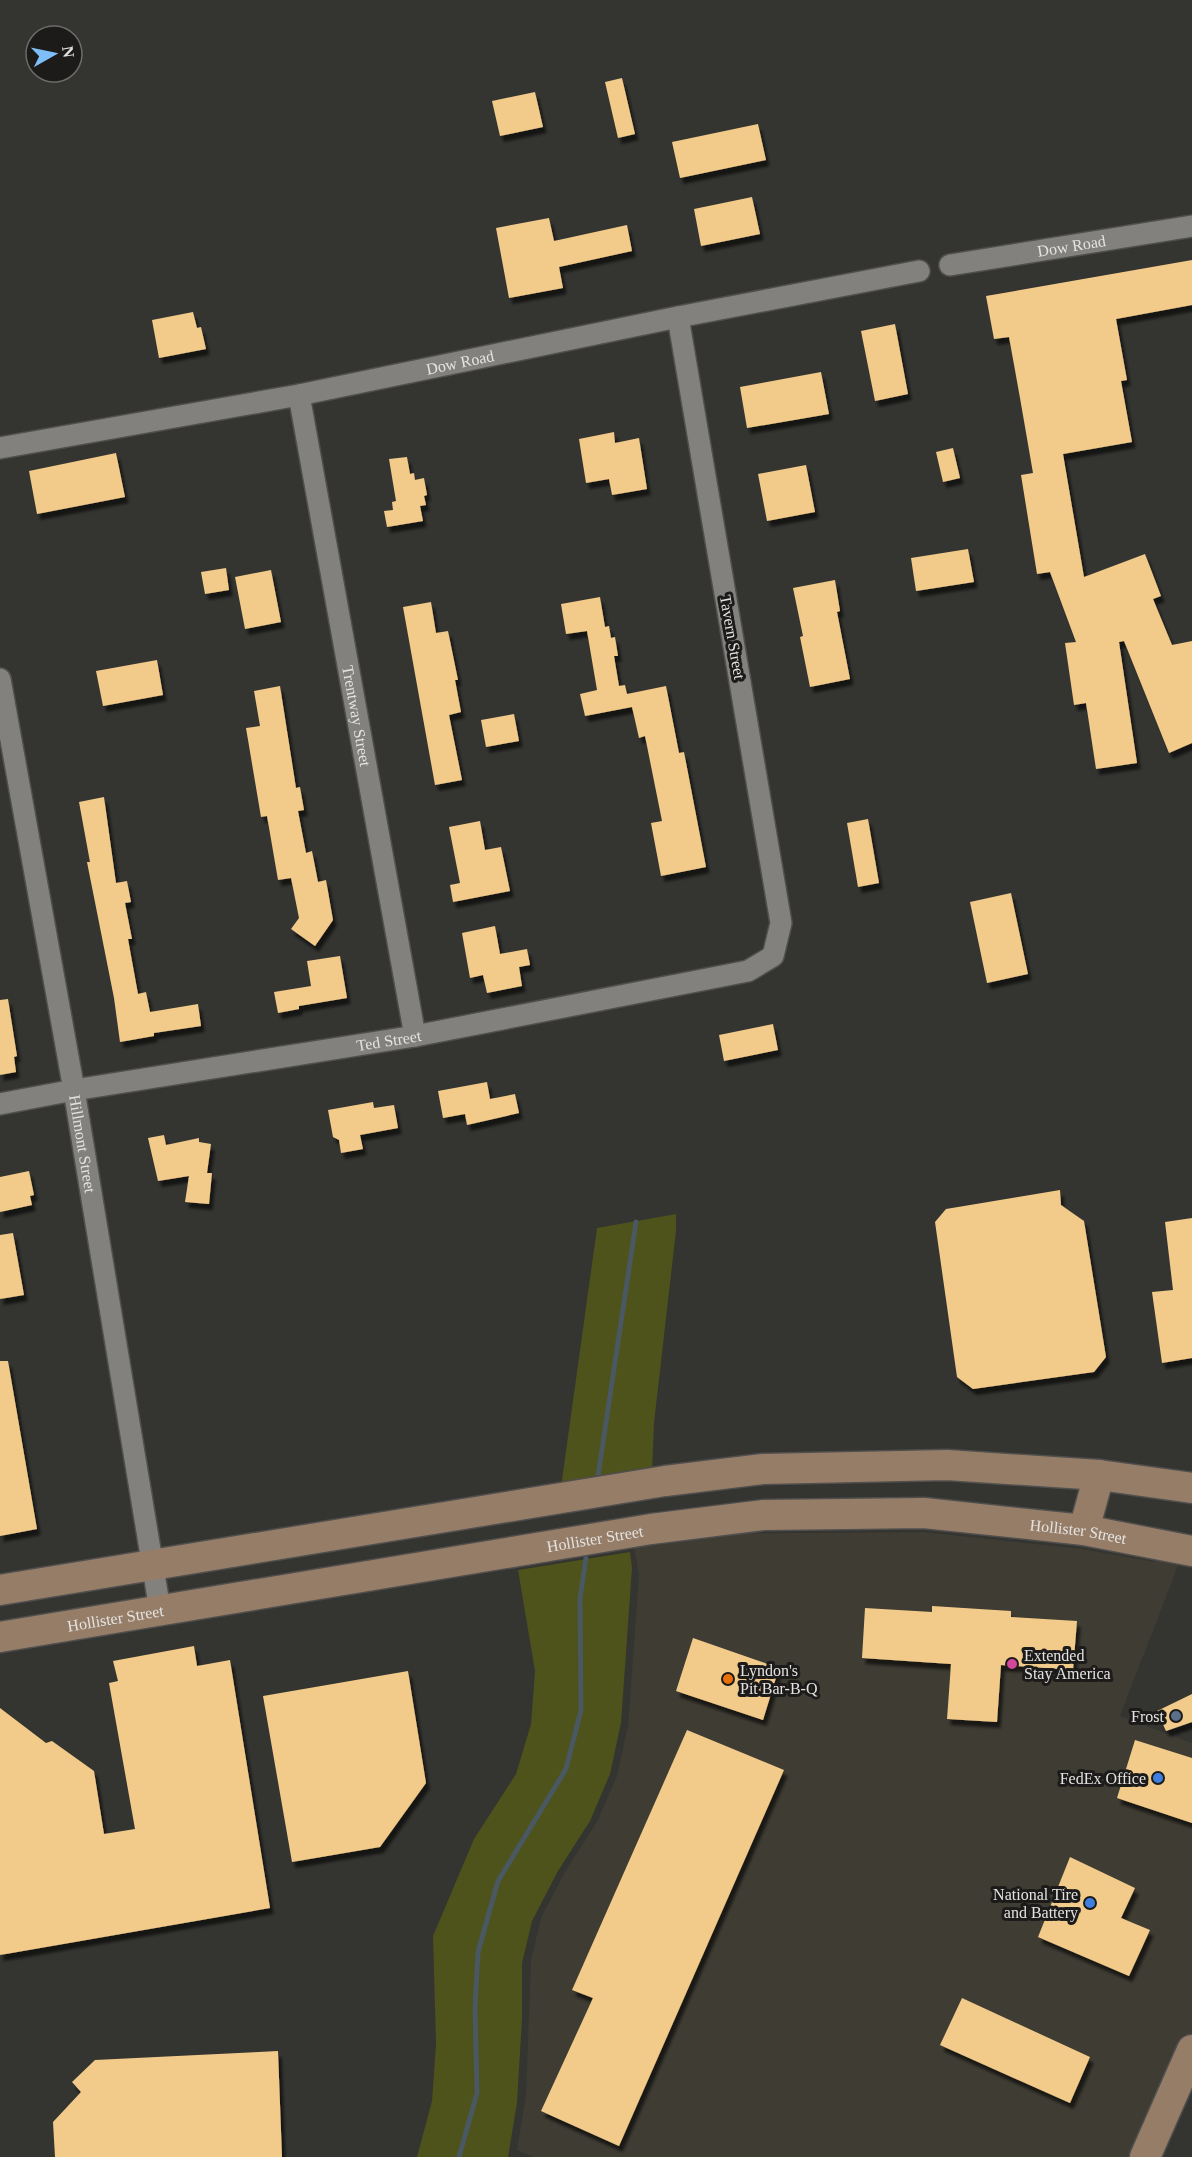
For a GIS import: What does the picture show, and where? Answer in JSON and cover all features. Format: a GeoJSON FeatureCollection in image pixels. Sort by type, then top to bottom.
{"type":"FeatureCollection","features":[{"type":"Feature","properties":{"kind":"main road"},"geometry":{"type":"LineString","coordinates":[[0,1590],[665,1480],[763,1469],[947,1465],[1099,1475],[1192,1488]]}},
{"type":"Feature","properties":{"kind":"main road"},"geometry":{"type":"LineString","coordinates":[[1084,1530],[1099,1475]]}},
{"type":"Feature","properties":{"kind":"main road","name":"Hollister Street"},"geometry":{"type":"LineString","coordinates":[[0,1637],[667,1527],[764,1515],[924,1513],[1084,1530],[1192,1551]]}},
{"type":"Feature","properties":{"kind":"main road"},"geometry":{"type":"LineString","coordinates":[[1145,2157],[1192,2050]]}},
{"type":"Feature","properties":{"kind":"street","name":"Dow Road"},"geometry":{"type":"LineString","coordinates":[[950,265],[1192,226]]}},
{"type":"Feature","properties":{"kind":"street","name":"Dow Road"},"geometry":{"type":"LineString","coordinates":[[0,448],[299,395],[678,317],[919,271]]}},
{"type":"Feature","properties":{"kind":"street","name":"Tavern Street"},"geometry":{"type":"LineString","coordinates":[[678,317],[781,923],[773,957]]}},
{"type":"Feature","properties":{"kind":"street","name":"Trentway Street"},"geometry":{"type":"LineString","coordinates":[[299,395],[415,1036]]}},
{"type":"Feature","properties":{"kind":"street","name":"Hillmont Street"},"geometry":{"type":"LineString","coordinates":[[0,679],[74,1090],[160,1610]]}},
{"type":"Feature","properties":{"kind":"street","name":"Ted Street"},"geometry":{"type":"LineString","coordinates":[[0,1104],[74,1090],[415,1036],[748,971],[773,957]]}},
{"type":"Feature","properties":{"kind":"shaded area"},"geometry":{"type":"Polygon","coordinates":[[[923,1532],[1082,1549],[1156,1562],[1167,1555],[1181,1558],[1120,1716],[1192,1743],[1192,2040],[1139,2157],[533,2157],[517,2150],[526,2095],[531,1960],[541,1918],[566,1870],[597,1822],[617,1776],[628,1726],[639,1575],[633,1542],[680,1534],[923,1532]]]}},
{"type":"Feature","properties":{"kind":"green space"},"geometry":{"type":"Polygon","coordinates":[[[676,1214],[654,1423],[652,1472],[561,1487],[597,1228],[676,1214]]]}},
{"type":"Feature","properties":{"kind":"green space"},"geometry":{"type":"Polygon","coordinates":[[[630,1552],[632,1568],[621,1723],[610,1774],[590,1821],[558,1871],[532,1921],[522,1963],[522,2019],[517,2103],[508,2157],[417,2157],[432,2101],[436,2044],[433,1936],[474,1839],[516,1774],[531,1724],[535,1671],[518,1570],[630,1552]]]}},
{"type":"Feature","properties":{"kind":"building"},"geometry":{"type":"Polygon","coordinates":[[[622,78],[635,134],[618,138],[605,82],[622,78]]]}},
{"type":"Feature","properties":{"kind":"building"},"geometry":{"type":"Polygon","coordinates":[[[535,92],[543,127],[500,136],[492,101],[535,92]]]}},
{"type":"Feature","properties":{"kind":"building"},"geometry":{"type":"Polygon","coordinates":[[[758,124],[766,160],[680,178],[672,142],[758,124]]]}},
{"type":"Feature","properties":{"kind":"building"},"geometry":{"type":"Polygon","coordinates":[[[752,197],[760,234],[701,246],[694,209],[752,197]]]}},
{"type":"Feature","properties":{"kind":"building"},"geometry":{"type":"Polygon","coordinates":[[[549,218],[554,241],[627,225],[632,251],[559,267],[563,288],[509,298],[496,228],[549,218]]]}},
{"type":"Feature","properties":{"kind":"building"},"geometry":{"type":"Polygon","coordinates":[[[1192,260],[1192,305],[1116,319],[1127,380],[1121,381],[1132,442],[1063,454],[1084,577],[1145,554],[1161,596],[1153,599],[1172,645],[1192,641],[1192,743],[1169,753],[1124,641],[1119,642],[1137,763],[1096,769],[1086,703],[1074,705],[1065,643],[1076,642],[1050,572],[1037,574],[1021,475],[1033,473],[1009,337],[994,339],[986,296],[1192,260]]]}},
{"type":"Feature","properties":{"kind":"building"},"geometry":{"type":"Polygon","coordinates":[[[193,312],[197,328],[201,327],[206,349],[159,358],[152,320],[193,312]]]}},
{"type":"Feature","properties":{"kind":"building"},"geometry":{"type":"Polygon","coordinates":[[[895,324],[908,394],[875,401],[861,331],[895,324]]]}},
{"type":"Feature","properties":{"kind":"building"},"geometry":{"type":"Polygon","coordinates":[[[821,372],[829,414],[747,428],[740,387],[821,372]]]}},
{"type":"Feature","properties":{"kind":"building"},"geometry":{"type":"Polygon","coordinates":[[[614,432],[615,443],[639,438],[647,489],[612,495],[609,479],[586,483],[579,439],[614,432]]]}},
{"type":"Feature","properties":{"kind":"building"},"geometry":{"type":"Polygon","coordinates":[[[953,448],[960,478],[943,482],[936,452],[953,448]]]}},
{"type":"Feature","properties":{"kind":"building"},"geometry":{"type":"Polygon","coordinates":[[[116,453],[125,497],[37,514],[29,471],[116,453]]]}},
{"type":"Feature","properties":{"kind":"building"},"geometry":{"type":"Polygon","coordinates":[[[407,457],[410,474],[414,473],[415,480],[424,478],[427,495],[424,496],[426,505],[420,506],[423,521],[387,527],[384,511],[393,510],[392,502],[396,501],[389,459],[407,457]]]}},
{"type":"Feature","properties":{"kind":"building"},"geometry":{"type":"Polygon","coordinates":[[[806,465],[815,512],[767,521],[758,474],[806,465]]]}},
{"type":"Feature","properties":{"kind":"building"},"geometry":{"type":"Polygon","coordinates":[[[968,549],[974,582],[916,591],[911,558],[968,549]]]}},
{"type":"Feature","properties":{"kind":"building"},"geometry":{"type":"Polygon","coordinates":[[[226,568],[229,590],[205,594],[201,572],[226,568]]]}},
{"type":"Feature","properties":{"kind":"building"},"geometry":{"type":"Polygon","coordinates":[[[271,570],[281,622],[245,629],[235,577],[271,570]]]}},
{"type":"Feature","properties":{"kind":"building"},"geometry":{"type":"Polygon","coordinates":[[[835,580],[840,611],[837,612],[850,679],[810,687],[793,588],[835,580]]]}},
{"type":"Feature","properties":{"kind":"building"},"geometry":{"type":"Polygon","coordinates":[[[600,597],[605,627],[609,626],[611,638],[615,637],[618,656],[614,656],[619,686],[625,685],[627,694],[666,686],[679,753],[684,752],[706,867],[661,876],[651,823],[662,821],[645,736],[639,738],[632,707],[585,716],[580,694],[597,690],[587,631],[566,634],[561,604],[600,597]]]}},
{"type":"Feature","properties":{"kind":"building"},"geometry":{"type":"Polygon","coordinates":[[[431,602],[436,633],[448,631],[458,680],[455,680],[461,712],[449,715],[462,780],[435,785],[403,607],[431,602]]]}},
{"type":"Feature","properties":{"kind":"building"},"geometry":{"type":"Polygon","coordinates":[[[157,660],[163,695],[103,706],[96,671],[157,660]]]}},
{"type":"Feature","properties":{"kind":"building"},"geometry":{"type":"Polygon","coordinates":[[[280,686],[296,788],[300,787],[304,810],[298,811],[306,853],[312,851],[318,882],[326,880],[333,920],[315,946],[291,929],[299,918],[291,878],[278,880],[267,816],[261,817],[246,728],[260,726],[254,691],[280,686]]]}},
{"type":"Feature","properties":{"kind":"building"},"geometry":{"type":"Polygon","coordinates":[[[514,714],[519,741],[486,747],[481,720],[514,714]]]}},
{"type":"Feature","properties":{"kind":"building"},"geometry":{"type":"Polygon","coordinates":[[[104,797],[116,883],[127,881],[131,902],[125,903],[132,939],[128,939],[138,994],[146,992],[150,1012],[198,1004],[201,1026],[154,1033],[154,1036],[120,1042],[114,998],[87,862],[90,862],[79,802],[104,797]]]}},
{"type":"Feature","properties":{"kind":"building"},"geometry":{"type":"Polygon","coordinates":[[[868,819],[879,883],[858,887],[847,823],[868,819]]]}},
{"type":"Feature","properties":{"kind":"building"},"geometry":{"type":"Polygon","coordinates":[[[480,821],[485,850],[501,847],[510,891],[453,902],[450,885],[460,883],[449,827],[480,821]]]}},
{"type":"Feature","properties":{"kind":"building"},"geometry":{"type":"Polygon","coordinates":[[[1011,893],[1028,974],[987,983],[970,902],[1011,893]]]}},
{"type":"Feature","properties":{"kind":"building"},"geometry":{"type":"Polygon","coordinates":[[[495,926],[500,954],[527,949],[530,965],[519,967],[522,986],[487,993],[483,975],[470,978],[462,933],[495,926]]]}},
{"type":"Feature","properties":{"kind":"building"},"geometry":{"type":"Polygon","coordinates":[[[340,956],[347,998],[299,1006],[299,1009],[278,1013],[274,992],[311,986],[307,961],[340,956]]]}},
{"type":"Feature","properties":{"kind":"building"},"geometry":{"type":"Polygon","coordinates":[[[8,999],[17,1056],[14,1057],[16,1072],[0,1075],[0,1000],[8,999]]]}},
{"type":"Feature","properties":{"kind":"building"},"geometry":{"type":"Polygon","coordinates":[[[773,1024],[778,1050],[724,1061],[719,1035],[773,1024]]]}},
{"type":"Feature","properties":{"kind":"building"},"geometry":{"type":"Polygon","coordinates":[[[487,1082],[490,1099],[515,1094],[519,1113],[467,1125],[465,1114],[443,1118],[438,1091],[487,1082]]]}},
{"type":"Feature","properties":{"kind":"building"},"geometry":{"type":"Polygon","coordinates":[[[373,1102],[374,1108],[394,1105],[398,1128],[360,1135],[363,1149],[341,1153],[339,1140],[333,1137],[328,1110],[373,1102]]]}},
{"type":"Feature","properties":{"kind":"building"},"geometry":{"type":"Polygon","coordinates":[[[164,1135],[166,1145],[199,1138],[199,1142],[211,1144],[207,1173],[212,1173],[209,1204],[185,1202],[189,1176],[158,1181],[148,1138],[164,1135]]]}},
{"type":"Feature","properties":{"kind":"building"},"geometry":{"type":"Polygon","coordinates":[[[29,1171],[34,1195],[30,1196],[32,1205],[0,1212],[0,1177],[29,1171]]]}},
{"type":"Feature","properties":{"kind":"building"},"geometry":{"type":"Polygon","coordinates":[[[1060,1190],[1061,1205],[1084,1221],[1106,1357],[1094,1372],[973,1389],[957,1377],[935,1222],[946,1209],[1060,1190]]]}},
{"type":"Feature","properties":{"kind":"building"},"geometry":{"type":"Polygon","coordinates":[[[1192,1218],[1192,1358],[1162,1363],[1152,1292],[1173,1290],[1165,1222],[1192,1218]]]}},
{"type":"Feature","properties":{"kind":"building"},"geometry":{"type":"Polygon","coordinates":[[[13,1233],[24,1295],[0,1299],[0,1235],[13,1233]]]}},
{"type":"Feature","properties":{"kind":"building"},"geometry":{"type":"Polygon","coordinates":[[[0,1361],[8,1361],[37,1529],[0,1536],[0,1361]]]}},
{"type":"Feature","properties":{"kind":"building","name":"Extended Stay America"},"geometry":{"type":"Polygon","coordinates":[[[932,1606],[1011,1611],[1011,1617],[1077,1621],[1073,1670],[1001,1665],[997,1722],[947,1719],[951,1664],[862,1658],[865,1608],[932,1612],[932,1606]]]}},
{"type":"Feature","properties":{"kind":"building","name":"Lyndon's Pit Bar-B-Q"},"geometry":{"type":"Polygon","coordinates":[[[693,1638],[779,1668],[763,1720],[676,1691],[693,1638]]]}},
{"type":"Feature","properties":{"kind":"building"},"geometry":{"type":"Polygon","coordinates":[[[194,1646],[197,1666],[230,1660],[270,1908],[0,1955],[0,1708],[46,1743],[52,1741],[94,1771],[104,1834],[135,1829],[109,1683],[118,1681],[113,1661],[194,1646]]]}},
{"type":"Feature","properties":{"kind":"building"},"geometry":{"type":"Polygon","coordinates":[[[408,1671],[426,1783],[380,1847],[292,1862],[263,1696],[408,1671]]]}},
{"type":"Feature","properties":{"kind":"building","name":"Frost"},"geometry":{"type":"Polygon","coordinates":[[[1192,1694],[1192,1722],[1166,1731],[1157,1711],[1192,1694]]]}},
{"type":"Feature","properties":{"kind":"building"},"geometry":{"type":"Polygon","coordinates":[[[687,1730],[784,1770],[619,2146],[541,2111],[593,1998],[572,1990],[687,1730]]]}},
{"type":"Feature","properties":{"kind":"building","name":"FedEx Office"},"geometry":{"type":"Polygon","coordinates":[[[1135,1740],[1192,1758],[1192,1823],[1117,1798],[1135,1740]]]}},
{"type":"Feature","properties":{"kind":"building","name":"National Tire and Battery"},"geometry":{"type":"Polygon","coordinates":[[[1070,1857],[1135,1888],[1121,1918],[1150,1930],[1129,1976],[1038,1937],[1070,1857]]]}},
{"type":"Feature","properties":{"kind":"building"},"geometry":{"type":"Polygon","coordinates":[[[962,1998],[1090,2057],[1070,2103],[940,2045],[962,1998]]]}},
{"type":"Feature","properties":{"kind":"building"},"geometry":{"type":"Polygon","coordinates":[[[278,2051],[282,2157],[55,2157],[53,2122],[81,2092],[72,2082],[95,2060],[278,2051]]]}},
{"type":"Feature","properties":{"kind":"waterway"},"geometry":{"type":"LineString","coordinates":[[598,1476],[636,1222]]}},
{"type":"Feature","properties":{"kind":"waterway"},"geometry":{"type":"LineString","coordinates":[[459,2157],[477,2093],[475,2008],[478,1952],[498,1881],[566,1769],[581,1710],[580,1599],[586,1558]]}},
{"type":"Feature","properties":{"kind":"place","name":"Extended Stay America"},"geometry":{"type":"Point","coordinates":[1012,1664]}},
{"type":"Feature","properties":{"kind":"place","name":"Lyndon's Pit Bar-B-Q"},"geometry":{"type":"Point","coordinates":[728,1679]}},
{"type":"Feature","properties":{"kind":"place","name":"Frost"},"geometry":{"type":"Point","coordinates":[1176,1716]}},
{"type":"Feature","properties":{"kind":"place","name":"FedEx Office"},"geometry":{"type":"Point","coordinates":[1158,1778]}},
{"type":"Feature","properties":{"kind":"place","name":"National Tire and Battery"},"geometry":{"type":"Point","coordinates":[1090,1903]}}]}
